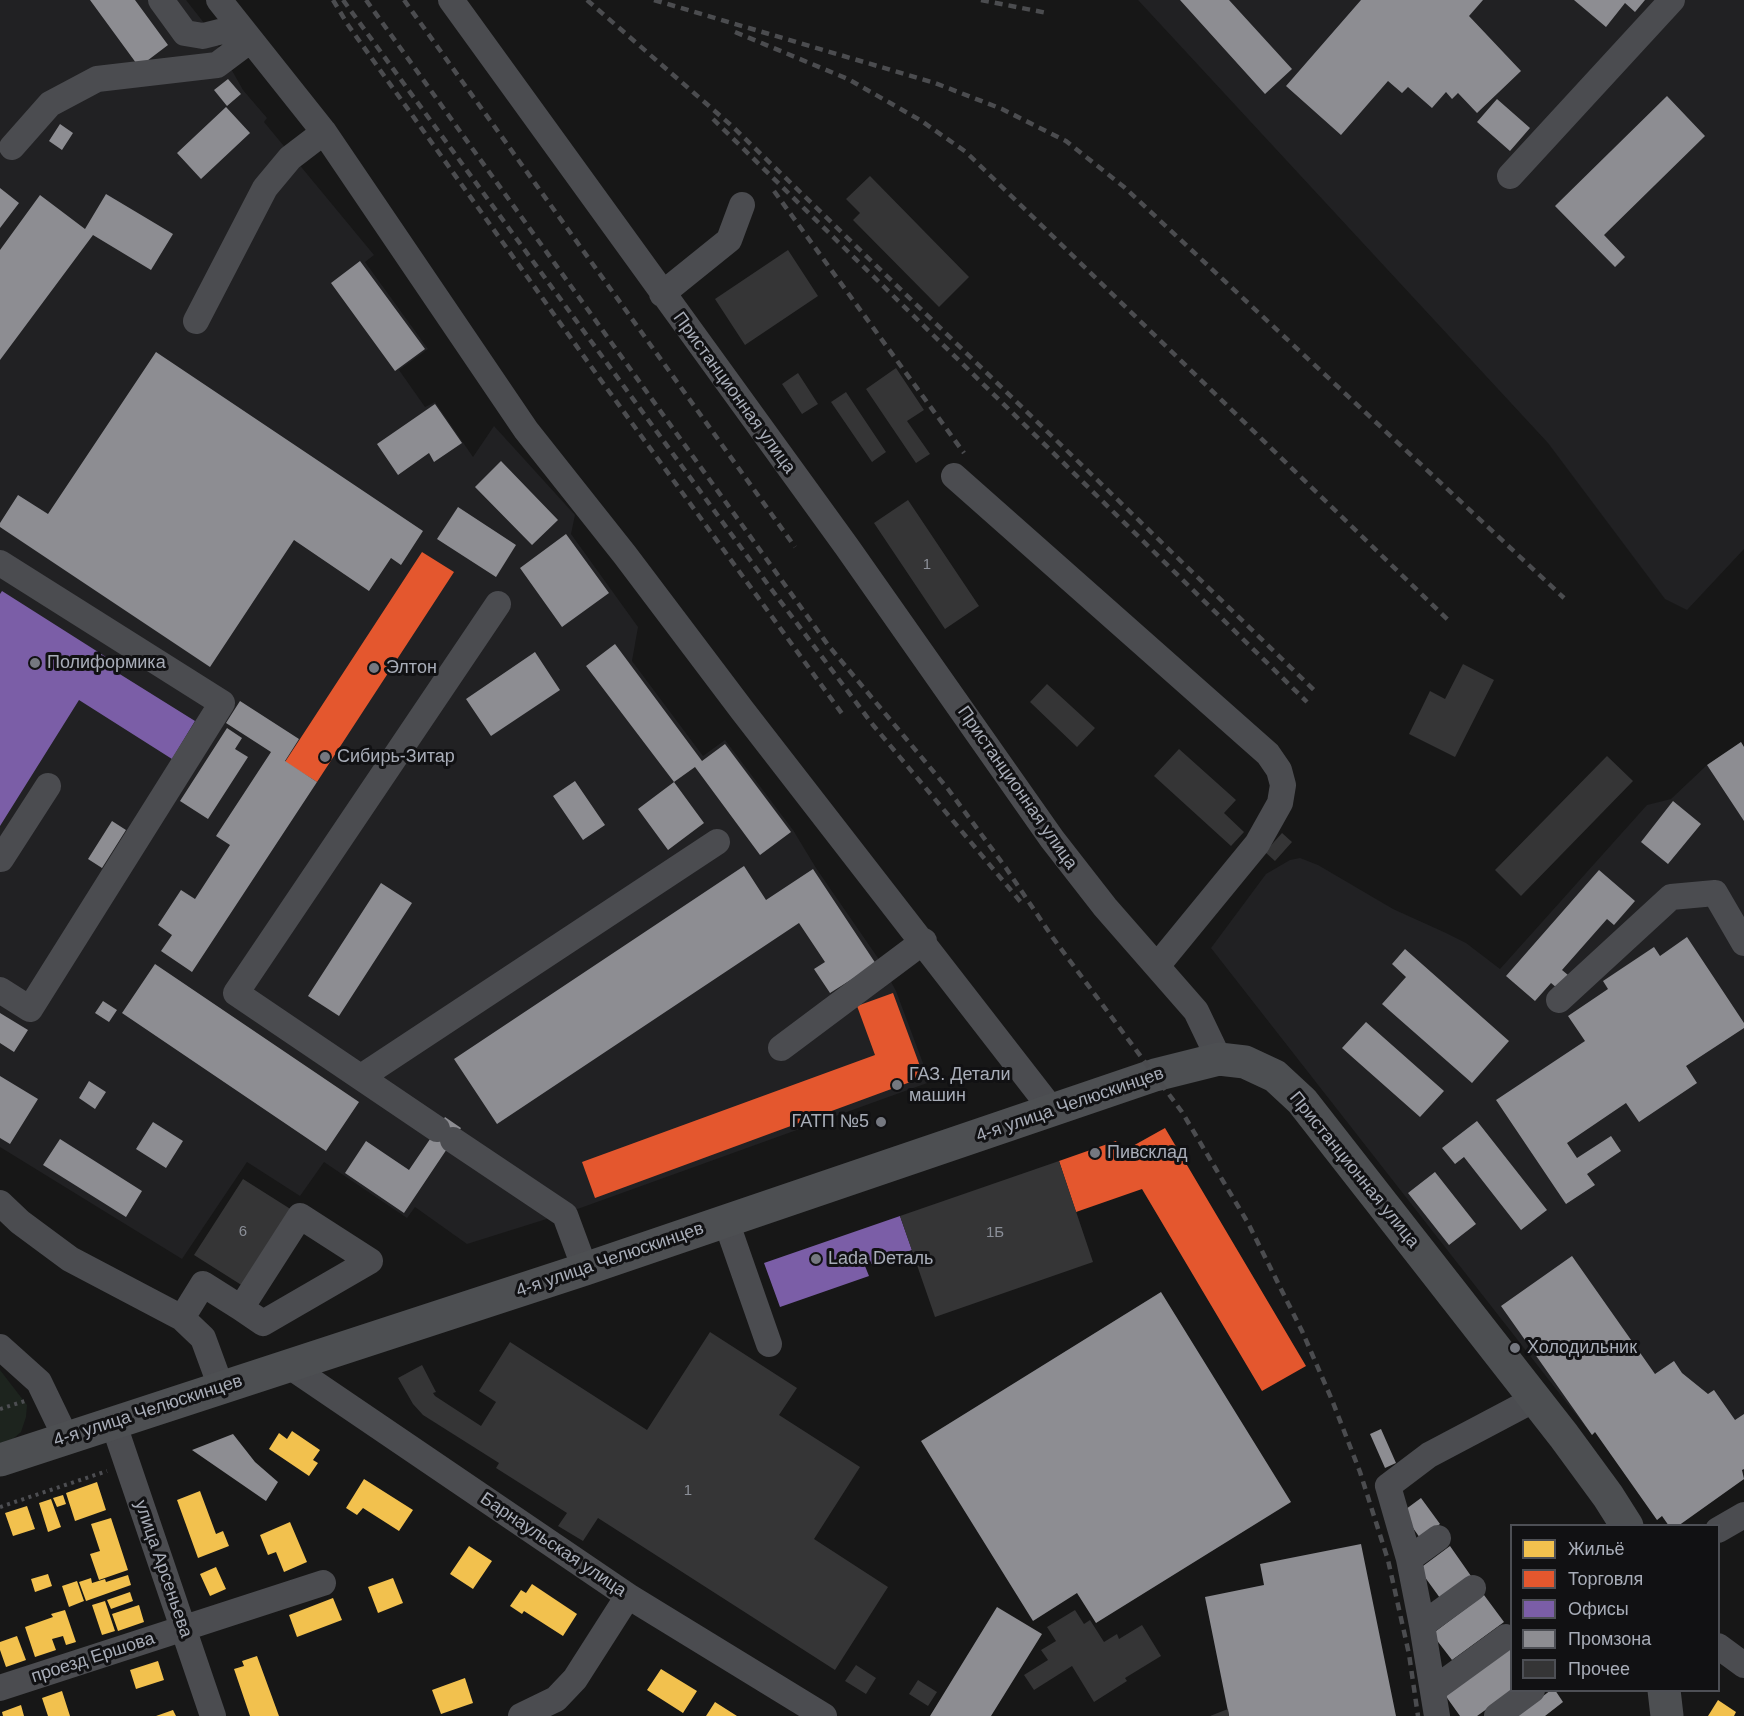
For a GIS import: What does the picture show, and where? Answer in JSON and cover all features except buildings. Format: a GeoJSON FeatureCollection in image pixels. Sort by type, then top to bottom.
{"type":"FeatureCollection","features":[{"type":"Feature","properties":{"kind":"main road","name":"4-я улица Челюскинцев"},"geometry":{"type":"LineString","coordinates":[[0,1460],[585,1269],[1164,1072],[1219,1059]]}},
{"type":"Feature","properties":{"kind":"main road","name":"Пристанционная улица"},"geometry":{"type":"LineString","coordinates":[[1219,1059],[1245,1062],[1275,1076],[1302,1101],[1535,1399],[1608,1496],[1626,1524]]}},
{"type":"Feature","properties":{"kind":"main road"},"geometry":{"type":"LineString","coordinates":[[1664,1692],[1667,1716]]}},
{"type":"Feature","properties":{"kind":"street"},"geometry":{"type":"LineString","coordinates":[[161,0],[185,33],[203,36],[244,34]]}},
{"type":"Feature","properties":{"kind":"street"},"geometry":{"type":"LineString","coordinates":[[219,0],[324,132],[526,430],[626,555],[749,719],[924,941],[1053,1110]]}},
{"type":"Feature","properties":{"kind":"street","name":"Пристанционная улица"},"geometry":{"type":"LineString","coordinates":[[451,0],[840,538],[1052,839],[1105,907],[1196,1011],[1219,1059]]}},
{"type":"Feature","properties":{"kind":"street"},"geometry":{"type":"LineString","coordinates":[[1510,176],[1672,0]]}},
{"type":"Feature","properties":{"kind":"street"},"geometry":{"type":"LineString","coordinates":[[12,147],[50,104],[97,79],[217,65],[244,34]]}},
{"type":"Feature","properties":{"kind":"street"},"geometry":{"type":"LineString","coordinates":[[196,321],[265,188],[290,158],[324,132]]}},
{"type":"Feature","properties":{"kind":"street"},"geometry":{"type":"LineString","coordinates":[[662,294],[729,240],[742,205]]}},
{"type":"Feature","properties":{"kind":"street"},"geometry":{"type":"LineString","coordinates":[[954,476],[1268,754],[1279,770],[1283,785],[1280,803],[1257,844],[1157,966]]}},
{"type":"Feature","properties":{"kind":"street"},"geometry":{"type":"LineString","coordinates":[[0,562],[222,703],[30,1009],[0,990]]}},
{"type":"Feature","properties":{"kind":"street"},"geometry":{"type":"LineString","coordinates":[[498,604],[237,993],[565,1215],[585,1269]]}},
{"type":"Feature","properties":{"kind":"street"},"geometry":{"type":"LineString","coordinates":[[0,858],[2,860],[48,786]]}},
{"type":"Feature","properties":{"kind":"street"},"geometry":{"type":"LineString","coordinates":[[361,1077],[717,842]]}},
{"type":"Feature","properties":{"kind":"street"},"geometry":{"type":"LineString","coordinates":[[1559,1000],[1671,897],[1714,893],[1744,943]]}},
{"type":"Feature","properties":{"kind":"street"},"geometry":{"type":"LineString","coordinates":[[781,1048],[924,941]]}},
{"type":"Feature","properties":{"kind":"street"},"geometry":{"type":"LineString","coordinates":[[0,1203],[20,1222],[70,1259],[182,1318],[203,1338],[221,1387]]}},
{"type":"Feature","properties":{"kind":"street"},"geometry":{"type":"LineString","coordinates":[[182,1318],[203,1284],[263,1323],[370,1261],[300,1216],[241,1308]]}},
{"type":"Feature","properties":{"kind":"street"},"geometry":{"type":"LineString","coordinates":[[726,1221],[769,1344]]}},
{"type":"Feature","properties":{"kind":"street"},"geometry":{"type":"LineString","coordinates":[[0,1347],[39,1382],[66,1438]]}},
{"type":"Feature","properties":{"kind":"street","name":"Барнаульская улица"},"geometry":{"type":"LineString","coordinates":[[288,1365],[628,1596],[824,1716]]}},
{"type":"Feature","properties":{"kind":"street"},"geometry":{"type":"LineString","coordinates":[[1437,1716],[1409,1559],[1388,1486],[1429,1455],[1535,1399]]}},
{"type":"Feature","properties":{"kind":"street","name":"улица Арсеньева"},"geometry":{"type":"LineString","coordinates":[[113,1422],[213,1716]]}},
{"type":"Feature","properties":{"kind":"street"},"geometry":{"type":"LineString","coordinates":[[1720,1529],[1744,1515]]}},
{"type":"Feature","properties":{"kind":"street"},"geometry":{"type":"LineString","coordinates":[[1409,1559],[1438,1538]]}},
{"type":"Feature","properties":{"kind":"street","name":"проезд Ершова"},"geometry":{"type":"LineString","coordinates":[[0,1688],[323,1583]]}},
{"type":"Feature","properties":{"kind":"street"},"geometry":{"type":"LineString","coordinates":[[1422,1625],[1473,1588]]}},
{"type":"Feature","properties":{"kind":"street"},"geometry":{"type":"LineString","coordinates":[[521,1716],[556,1699],[575,1679],[628,1596]]}},
{"type":"Feature","properties":{"kind":"street"},"geometry":{"type":"LineString","coordinates":[[1433,1690],[1506,1637]]}},
{"type":"Feature","properties":{"kind":"street"},"geometry":{"type":"LineString","coordinates":[[1720,1647],[1744,1665]]}},
{"type":"Feature","properties":{"kind":"street"},"geometry":{"type":"LineString","coordinates":[[1497,1716],[1529,1692]]}},
{"type":"Feature","properties":{"kind":"path"},"geometry":{"type":"LineString","coordinates":[[0,1507],[128,1465]]}},
{"type":"Feature","properties":{"kind":"shaded area"},"geometry":{"type":"Polygon","coordinates":[[[0,0],[186,0],[208,28],[243,90],[267,118],[264,122],[374,255],[365,262],[428,349],[399,370],[425,407],[435,402],[473,457],[494,426],[575,515],[571,534],[638,627],[632,661],[703,756],[725,740],[793,830],[816,868],[880,961],[896,991],[930,1082],[572,1211],[467,1244],[415,1207],[407,1218],[324,1162],[300,1196],[247,1162],[182,1259],[0,1147],[0,0]]]}},
{"type":"Feature","properties":{"kind":"shaded area"},"geometry":{"type":"Polygon","coordinates":[[[1138,0],[1744,0],[1744,549],[1687,610],[1665,599],[1548,443],[1138,0]]]}},
{"type":"Feature","properties":{"kind":"shaded area"},"geometry":{"type":"Polygon","coordinates":[[[1741,742],[1744,747],[1744,1469],[1742,1470],[1744,1479],[1676,1524],[1662,1516],[1657,1520],[1596,1432],[1592,1435],[1211,948],[1266,874],[1290,860],[1300,858],[1318,865],[1393,909],[1466,943],[1500,969],[1647,805],[1671,799],[1707,765],[1741,742]]]}},
{"type":"Feature","properties":{"kind":"shaded area"},"geometry":{"type":"Polygon","coordinates":[[[0,1370],[27,1405],[21,1432],[13,1439],[0,1443],[0,1370]]]}},
{"type":"Feature","properties":{"kind":"railway"},"geometry":{"type":"LineString","coordinates":[[333,0],[348,25],[595,372],[843,715]]}},
{"type":"Feature","properties":{"kind":"railway"},"geometry":{"type":"LineString","coordinates":[[343,0],[769,586],[873,725],[1024,906]]}},
{"type":"Feature","properties":{"kind":"railway"},"geometry":{"type":"LineString","coordinates":[[366,0],[828,645],[948,789],[1006,868],[1053,938],[1182,1112],[1248,1223],[1302,1331],[1332,1400],[1360,1472],[1388,1560],[1409,1654],[1418,1716]]}},
{"type":"Feature","properties":{"kind":"railway"},"geometry":{"type":"LineString","coordinates":[[404,0],[795,547]]}},
{"type":"Feature","properties":{"kind":"railway"},"geometry":{"type":"LineString","coordinates":[[587,0],[732,126],[1316,692]]}},
{"type":"Feature","properties":{"kind":"railway"},"geometry":{"type":"LineString","coordinates":[[654,0],[935,83],[1002,109],[1066,141],[1124,187],[1564,598]]}},
{"type":"Feature","properties":{"kind":"railway"},"geometry":{"type":"LineString","coordinates":[[981,0],[1047,13]]}},
{"type":"Feature","properties":{"kind":"railway"},"geometry":{"type":"LineString","coordinates":[[735,32],[848,79],[920,120],[966,152],[1448,620]]}},
{"type":"Feature","properties":{"kind":"railway"},"geometry":{"type":"LineString","coordinates":[[713,119],[1307,702]]}},
{"type":"Feature","properties":{"kind":"railway"},"geometry":{"type":"LineString","coordinates":[[774,191],[964,453]]}},
{"type":"Feature","properties":{"kind":"place","name":"Полиформика"},"geometry":{"type":"Point","coordinates":[35,663]}},
{"type":"Feature","properties":{"kind":"place","name":"Элтон"},"geometry":{"type":"Point","coordinates":[374,668]}},
{"type":"Feature","properties":{"kind":"place","name":"Сибирь-Зитар"},"geometry":{"type":"Point","coordinates":[325,757]}},
{"type":"Feature","properties":{"kind":"place","name":"ГАЗ. Детали машин"},"geometry":{"type":"Point","coordinates":[897,1085]}},
{"type":"Feature","properties":{"kind":"place","name":"ГАТП №5"},"geometry":{"type":"Point","coordinates":[881,1122]}},
{"type":"Feature","properties":{"kind":"place","name":"Пивсклад"},"geometry":{"type":"Point","coordinates":[1095,1153]}},
{"type":"Feature","properties":{"kind":"place","name":"Lada Dеталь"},"geometry":{"type":"Point","coordinates":[816,1259]}},
{"type":"Feature","properties":{"kind":"place","name":"Холодильник"},"geometry":{"type":"Point","coordinates":[1515,1348]}}]}
